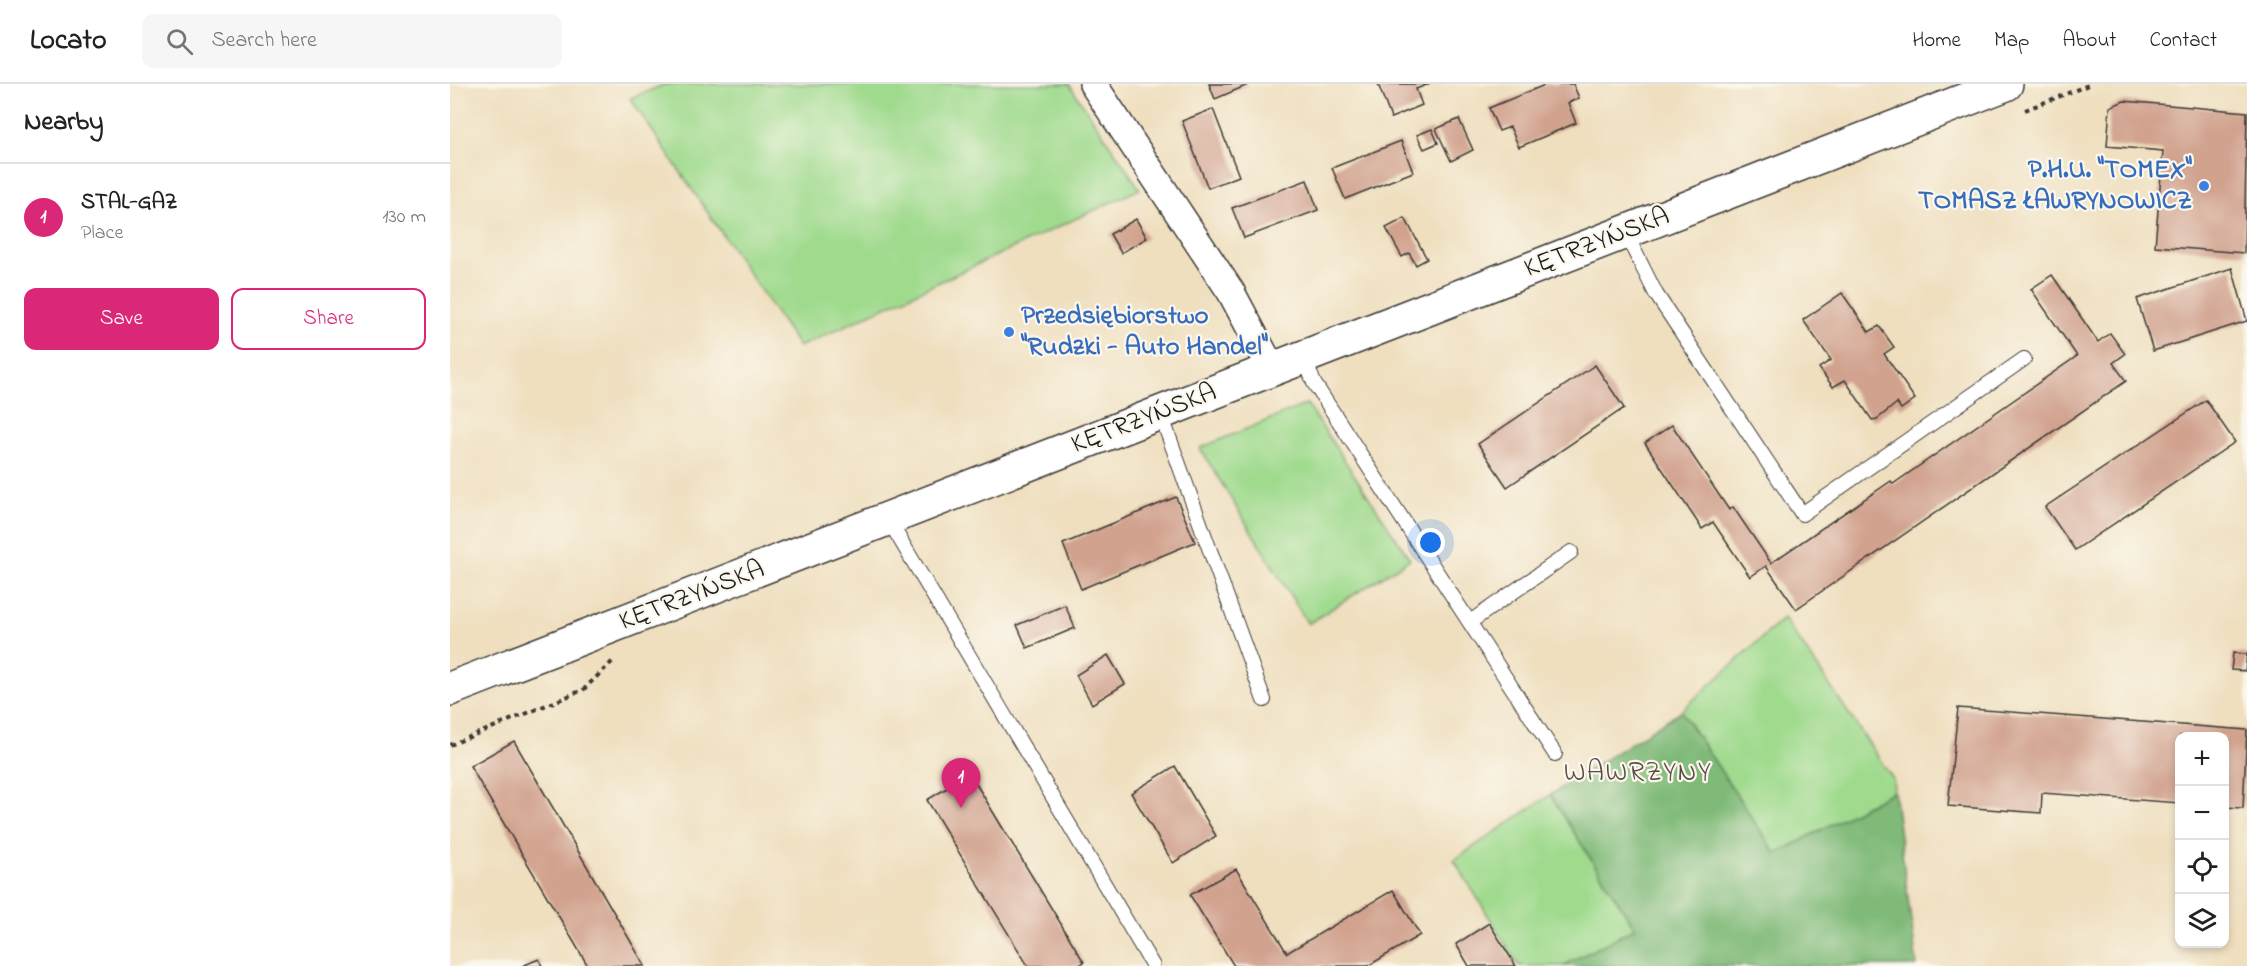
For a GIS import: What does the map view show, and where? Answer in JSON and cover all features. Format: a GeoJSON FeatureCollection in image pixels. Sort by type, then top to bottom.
{"type":"FeatureCollection","features":[{"type":"Feature","properties":{"kind":"main road","name":"KĘTRZYŃSKA"},"geometry":{"type":"LineString","coordinates":[[450,689],[2006,84]]}},
{"type":"Feature","properties":{"kind":"street"},"geometry":{"type":"LineString","coordinates":[[1093,84],[1231,291],[1272,369]]}},
{"type":"Feature","properties":{"kind":"lane"},"geometry":{"type":"LineString","coordinates":[[1624,232],[1656,294],[1802,513],[2024,359]]}},
{"type":"Feature","properties":{"kind":"lane"},"geometry":{"type":"LineString","coordinates":[[1304,357],[1314,383],[1555,754]]}},
{"type":"Feature","properties":{"kind":"lane"},"geometry":{"type":"LineString","coordinates":[[1160,412],[1264,700]]}},
{"type":"Feature","properties":{"kind":"lane"},"geometry":{"type":"LineString","coordinates":[[888,519],[1154,966]]}},
{"type":"Feature","properties":{"kind":"lane"},"geometry":{"type":"LineString","coordinates":[[1470,622],[1570,552]]}},
{"type":"Feature","properties":{"kind":"path"},"geometry":{"type":"LineString","coordinates":[[450,745],[583,690],[616,658]]}},
{"type":"Feature","properties":{"kind":"green space"},"geometry":{"type":"Polygon","coordinates":[[[666,84],[1069,84],[1140,189],[799,347],[630,98],[666,84]]]}},
{"type":"Feature","properties":{"kind":"green space"},"geometry":{"type":"Polygon","coordinates":[[[1307,404],[1410,559],[1308,624],[1200,448],[1307,404]]]}},
{"type":"Feature","properties":{"kind":"green space"},"geometry":{"type":"Polygon","coordinates":[[[1784,618],[1893,779],[1894,791],[1776,854],[1681,711],[1784,618]]]}},
{"type":"Feature","properties":{"kind":"green space"},"geometry":{"type":"Polygon","coordinates":[[[1681,711],[1776,854],[1894,791],[1917,966],[1563,966],[1635,928],[1550,795],[1681,711]]]}},
{"type":"Feature","properties":{"kind":"green space"},"geometry":{"type":"Polygon","coordinates":[[[1550,795],[1635,928],[1563,966],[1519,966],[1454,860],[1550,795]]]}},
{"type":"Feature","properties":{"kind":"building"},"geometry":{"type":"Polygon","coordinates":[[[1209,84],[1250,84],[1215,99],[1209,84]]]}},
{"type":"Feature","properties":{"kind":"building"},"geometry":{"type":"Polygon","coordinates":[[[1378,84],[1429,84],[1416,89],[1422,105],[1391,118],[1378,84]]]}},
{"type":"Feature","properties":{"kind":"building"},"geometry":{"type":"Polygon","coordinates":[[[1547,84],[1573,84],[1579,98],[1568,103],[1576,123],[1519,147],[1510,127],[1499,131],[1489,108],[1547,84]]]}},
{"type":"Feature","properties":{"kind":"building","name":"P.H.U. \"TOMEX\" TOMASZ ŁAWRYNOWICZ"},"geometry":{"type":"Polygon","coordinates":[[[2124,101],[2247,112],[2244,253],[2155,246],[2163,151],[2107,146],[2110,107],[2124,101]]]}},
{"type":"Feature","properties":{"kind":"building"},"geometry":{"type":"Polygon","coordinates":[[[1213,109],[1239,176],[1208,188],[1182,121],[1213,109]]]}},
{"type":"Feature","properties":{"kind":"building"},"geometry":{"type":"Polygon","coordinates":[[[1459,119],[1473,150],[1451,161],[1436,129],[1459,119]]]}},
{"type":"Feature","properties":{"kind":"building"},"geometry":{"type":"Polygon","coordinates":[[[1432,129],[1438,143],[1424,149],[1417,135],[1432,129]]]}},
{"type":"Feature","properties":{"kind":"building"},"geometry":{"type":"Polygon","coordinates":[[[1401,141],[1413,172],[1345,199],[1332,168],[1401,141]]]}},
{"type":"Feature","properties":{"kind":"building"},"geometry":{"type":"Polygon","coordinates":[[[1307,180],[1318,210],[1244,238],[1232,208],[1307,180]]]}},
{"type":"Feature","properties":{"kind":"building"},"geometry":{"type":"Polygon","coordinates":[[[1405,218],[1427,259],[1416,265],[1409,253],[1402,257],[1386,228],[1405,218]]]}},
{"type":"Feature","properties":{"kind":"building"},"geometry":{"type":"Polygon","coordinates":[[[1136,219],[1147,238],[1121,253],[1110,234],[1136,219]]]}},
{"type":"Feature","properties":{"kind":"building"},"geometry":{"type":"Polygon","coordinates":[[[2232,268],[2247,321],[2153,351],[2137,299],[2232,268]]]}},
{"type":"Feature","properties":{"kind":"building"},"geometry":{"type":"Polygon","coordinates":[[[2052,275],[2098,342],[2110,333],[2125,354],[2113,363],[2126,381],[1796,609],[1766,566],[1750,577],[1713,522],[1702,529],[1645,443],[1672,425],[1729,510],[1733,507],[1771,563],[1891,481],[1893,484],[2077,356],[2031,289],[2052,275]]]}},
{"type":"Feature","properties":{"kind":"building"},"geometry":{"type":"Polygon","coordinates":[[[1842,293],[1869,332],[1879,326],[1894,347],[1884,354],[1915,399],[1901,409],[1897,403],[1877,419],[1872,420],[1845,380],[1833,387],[1819,368],[1831,360],[1803,320],[1842,293]]]}},
{"type":"Feature","properties":{"kind":"building"},"geometry":{"type":"Polygon","coordinates":[[[1595,365],[1624,408],[1507,487],[1478,444],[1595,365]]]}},
{"type":"Feature","properties":{"kind":"building"},"geometry":{"type":"Polygon","coordinates":[[[2206,400],[2235,442],[2075,550],[2045,507],[2206,400]]]}},
{"type":"Feature","properties":{"kind":"building"},"geometry":{"type":"Polygon","coordinates":[[[1176,497],[1195,542],[1081,589],[1063,544],[1176,497]]]}},
{"type":"Feature","properties":{"kind":"building"},"geometry":{"type":"Polygon","coordinates":[[[1065,605],[1075,628],[1027,648],[1017,625],[1065,605]]]}},
{"type":"Feature","properties":{"kind":"building"},"geometry":{"type":"Polygon","coordinates":[[[2233,653],[2247,654],[2245,671],[2231,670],[2233,653]]]}},
{"type":"Feature","properties":{"kind":"building"},"geometry":{"type":"Polygon","coordinates":[[[1108,655],[1125,684],[1092,704],[1076,675],[1108,655]]]}},
{"type":"Feature","properties":{"kind":"building"},"geometry":{"type":"Polygon","coordinates":[[[1958,708],[2247,730],[2243,808],[2229,807],[2229,732],[2175,732],[2175,803],[2042,793],[2041,813],[1948,806],[1958,708]]]}},
{"type":"Feature","properties":{"kind":"building"},"geometry":{"type":"Polygon","coordinates":[[[514,741],[645,966],[588,966],[470,766],[514,741]]]}},
{"type":"Feature","properties":{"kind":"building"},"geometry":{"type":"Polygon","coordinates":[[[1175,766],[1216,836],[1173,863],[1131,793],[1175,766]]]}},
{"type":"Feature","properties":{"kind":"building"},"geometry":{"type":"Polygon","coordinates":[[[970,774],[1084,962],[1078,966],[1028,966],[927,800],[970,774]]]}},
{"type":"Feature","properties":{"kind":"building"},"geometry":{"type":"Polygon","coordinates":[[[1236,869],[1287,953],[1393,890],[1420,935],[1368,966],[1234,966],[1190,895],[1236,869]]]}},
{"type":"Feature","properties":{"kind":"building"},"geometry":{"type":"Polygon","coordinates":[[[1489,923],[1516,966],[1469,966],[1456,944],[1489,923]]]}},
{"type":"Feature","properties":{"kind":"building"},"geometry":{"type":"Polygon","coordinates":[[[539,959],[542,966],[522,966],[539,959]]]}},
{"type":"Feature","properties":{"kind":"place","name":"P.H.U. \"TOMEX\" TOMASZ ŁAWRYNOWICZ"},"geometry":{"type":"Point","coordinates":[2204,186]}},
{"type":"Feature","properties":{"kind":"place","name":"Przedsiębiorstwo \"Rudzki - Auto Handel\""},"geometry":{"type":"Point","coordinates":[1009,332]}},
{"type":"Feature","properties":{"kind":"place","name":"STAL-GAZ"},"geometry":{"type":"Point","coordinates":[961,808]}},
{"type":"Feature","properties":{"kind":"district","name":"WAWRZYNY"},"geometry":{"type":"Point","coordinates":[1638,773]}}]}
